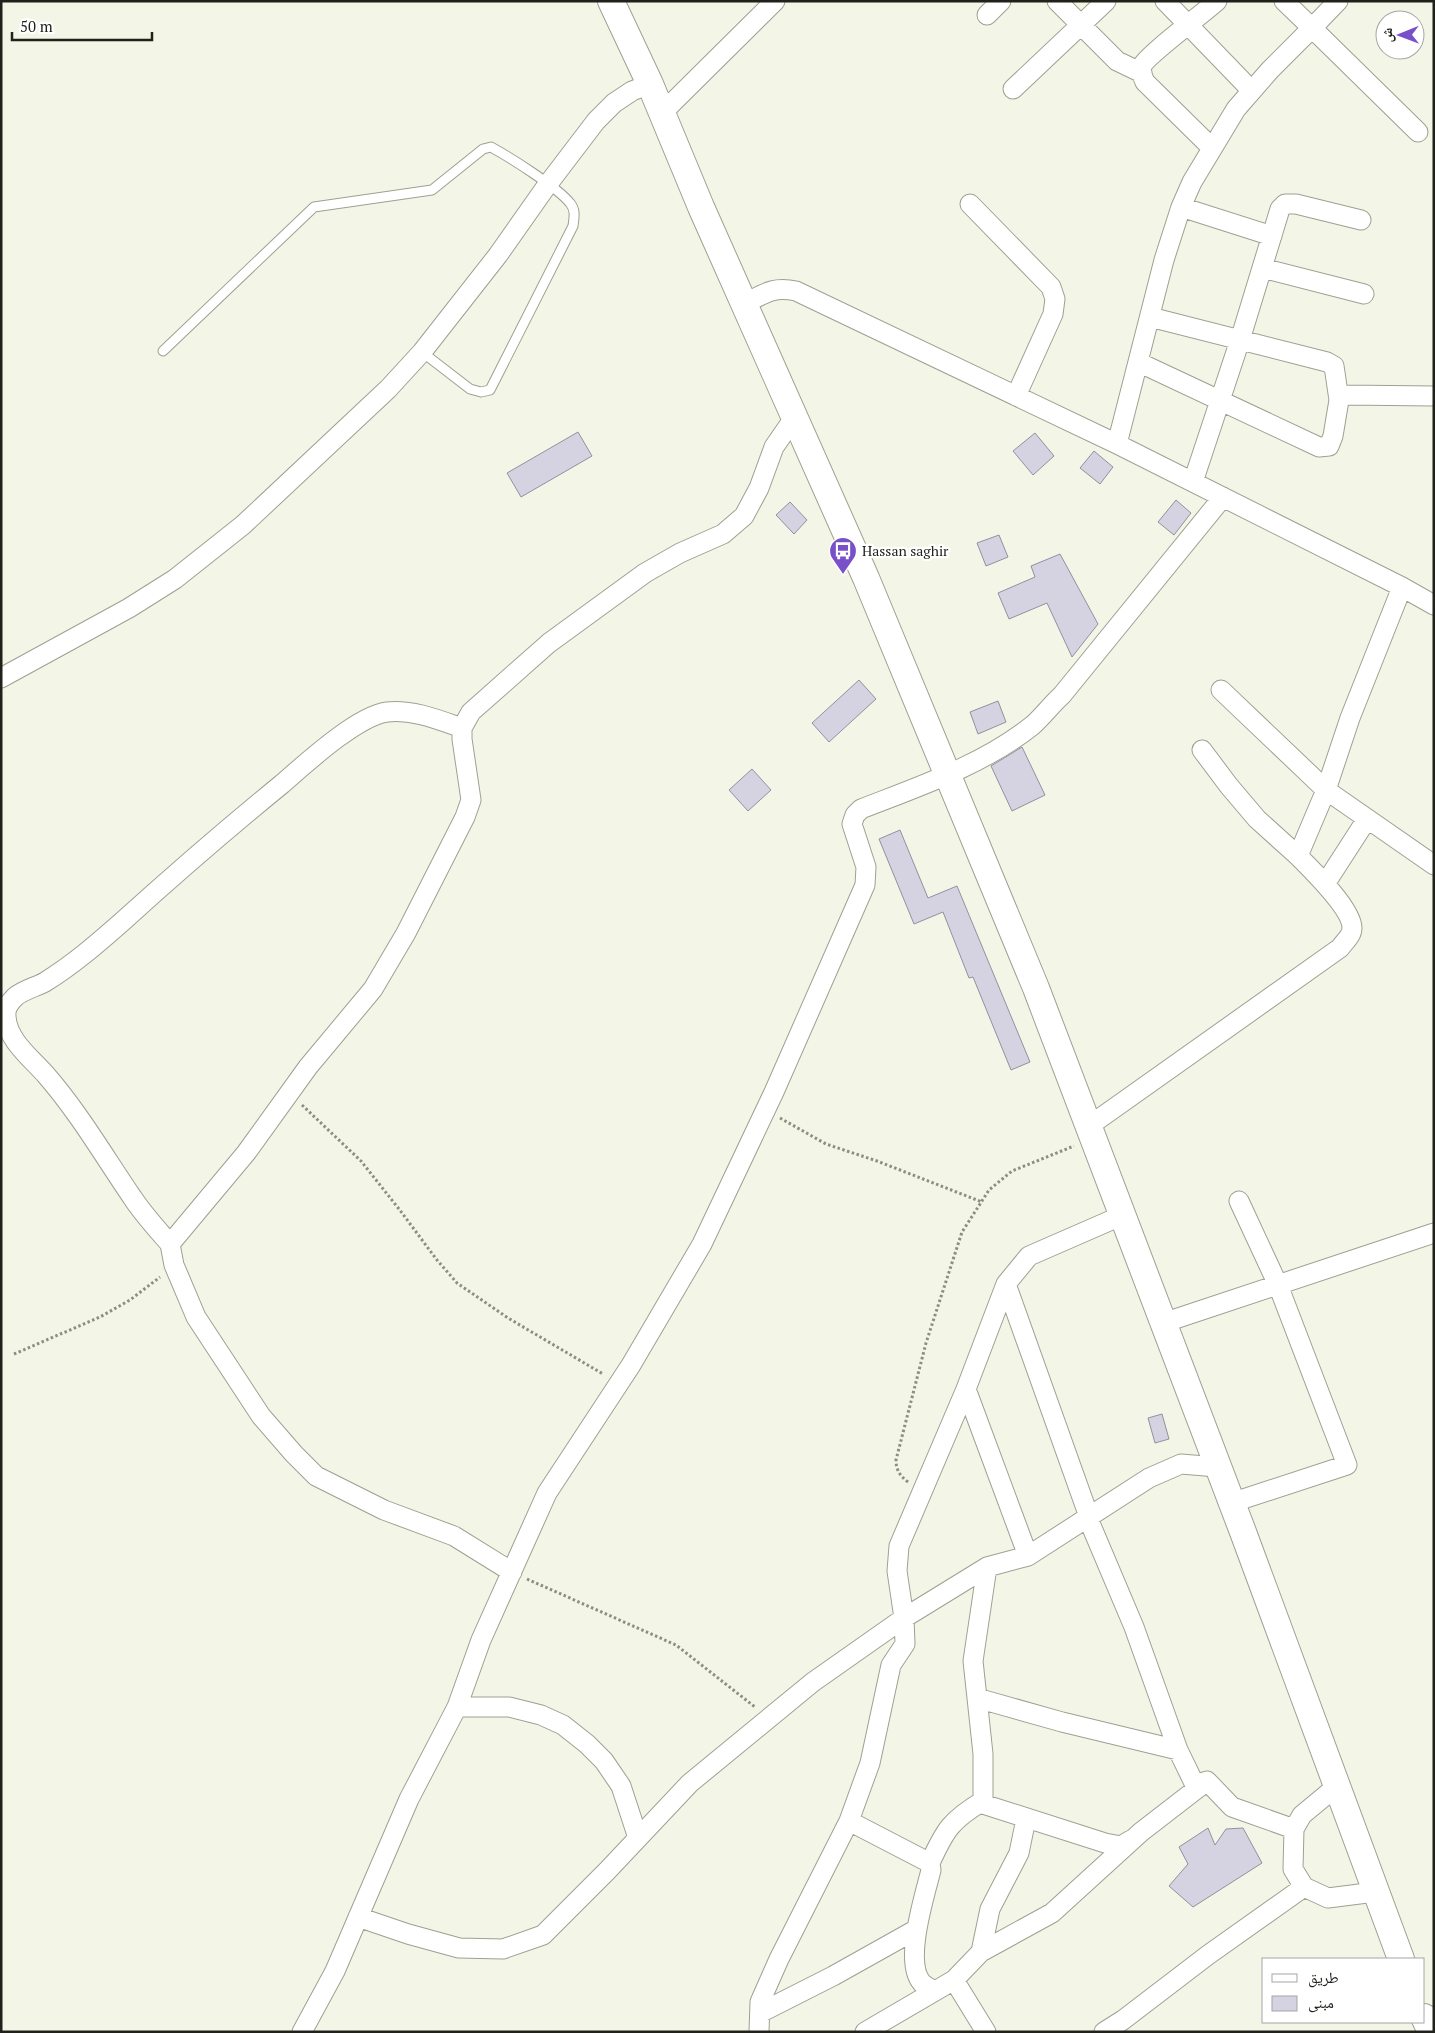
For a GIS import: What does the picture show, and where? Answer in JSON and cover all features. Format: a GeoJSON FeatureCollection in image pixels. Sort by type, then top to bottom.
{"type":"FeatureCollection","features":[{"type":"Feature","properties":{"kind":"street"},"geometry":{"type":"LineString","coordinates":[[611,1],[650,84],[744,304],[866,578],[1036,988],[1401,1958]]}},
{"type":"Feature","properties":{"kind":"street"},"geometry":{"type":"LineString","coordinates":[[662,113],[775,1]]}},
{"type":"Feature","properties":{"kind":"street"},"geometry":{"type":"LineString","coordinates":[[987,15],[1001,1]]}},
{"type":"Feature","properties":{"kind":"street"},"geometry":{"type":"LineString","coordinates":[[1057,1],[1117,61],[1142,73]]}},
{"type":"Feature","properties":{"kind":"street"},"geometry":{"type":"LineString","coordinates":[[1014,89],[1106,1]]}},
{"type":"Feature","properties":{"kind":"street"},"geometry":{"type":"LineString","coordinates":[[1164,1],[1252,91]]}},
{"type":"Feature","properties":{"kind":"street"},"geometry":{"type":"LineString","coordinates":[[1212,148],[1145,82],[1142,66],[1217,1]]}},
{"type":"Feature","properties":{"kind":"street"},"geometry":{"type":"LineString","coordinates":[[1284,1],[1418,132]]}},
{"type":"Feature","properties":{"kind":"street"},"geometry":{"type":"LineString","coordinates":[[1117,444],[1164,260],[1181,207],[1192,182],[1236,109],[1270,70],[1338,1]]}},
{"type":"Feature","properties":{"kind":"street"},"geometry":{"type":"LineString","coordinates":[[1,678],[130,608],[175,579],[250,518],[388,389],[422,352],[498,255],[596,120],[614,103],[632,91],[650,84]]}},
{"type":"Feature","properties":{"kind":"street"},"geometry":{"type":"LineString","coordinates":[[970,204],[1051,287],[1055,299],[1053,314],[1016,396]]}},
{"type":"Feature","properties":{"kind":"street"},"geometry":{"type":"LineString","coordinates":[[1193,482],[1240,340],[1280,209],[1285,204],[1296,204],[1361,220]]}},
{"type":"Feature","properties":{"kind":"street"},"geometry":{"type":"LineString","coordinates":[[1181,207],[1272,236]]}},
{"type":"Feature","properties":{"kind":"street"},"geometry":{"type":"LineString","coordinates":[[1262,268],[1364,294]]}},
{"type":"Feature","properties":{"kind":"street"},"geometry":{"type":"LineString","coordinates":[[744,304],[772,290],[782,288],[796,291],[1117,444],[1402,587],[1434,605]]}},
{"type":"Feature","properties":{"kind":"street"},"geometry":{"type":"LineString","coordinates":[[1138,362],[1319,447],[1329,446],[1333,436],[1339,400],[1334,366],[1327,362],[1150,317]]}},
{"type":"Feature","properties":{"kind":"street"},"geometry":{"type":"LineString","coordinates":[[1339,400],[1345,395],[1434,396]]}},
{"type":"Feature","properties":{"kind":"street"},"geometry":{"type":"LineString","coordinates":[[170,1244],[246,1153],[308,1067],[373,989],[406,933],[465,817],[471,800],[463,755],[462,728],[471,712],[549,643],[645,573],[680,552],[723,534],[744,516],[759,488],[774,447],[794,418]]}},
{"type":"Feature","properties":{"kind":"street"},"geometry":{"type":"LineString","coordinates":[[302,2032],[335,1972],[409,1799],[457,1707],[481,1640],[547,1493],[618,1384],[702,1244],[766,1110],[865,884],[866,867],[852,824],[855,815],[862,809],[947,775],[998,748],[1033,724],[1062,694],[1222,497]]}},
{"type":"Feature","properties":{"kind":"street"},"geometry":{"type":"LineString","coordinates":[[1298,856],[1326,790],[1350,718],[1402,587]]}},
{"type":"Feature","properties":{"kind":"street"},"geometry":{"type":"LineString","coordinates":[[1221,690],[1326,790],[1434,864]]}},
{"type":"Feature","properties":{"kind":"street"},"geometry":{"type":"LineString","coordinates":[[462,728],[403,712],[387,712],[377,715],[356,727],[319,752],[186,864],[89,952],[43,983],[16,996],[7,1008],[6,1015],[9,1028],[16,1043],[46,1075],[80,1117],[134,1200],[170,1244],[174,1265],[196,1316],[261,1416],[294,1454],[316,1476],[384,1510],[454,1536],[512,1572]]}},
{"type":"Feature","properties":{"kind":"street"},"geometry":{"type":"LineString","coordinates":[[1091,1132],[1340,948],[1351,935],[1352,926],[1348,915],[1325,884],[1298,856],[1258,820],[1228,786],[1202,750]]}},
{"type":"Feature","properties":{"kind":"street"},"geometry":{"type":"LineString","coordinates":[[1325,884],[1367,819]]}},
{"type":"Feature","properties":{"kind":"street"},"geometry":{"type":"LineString","coordinates":[[1231,1503],[1347,1465],[1278,1285],[1239,1201]]}},
{"type":"Feature","properties":{"kind":"street"},"geometry":{"type":"LineString","coordinates":[[760,2023],[760,2002],[849,1820],[870,1763],[891,1665],[905,1644],[904,1618],[897,1571],[899,1546],[966,1389],[1006,1284],[1015,1270],[1030,1256],[1123,1216]]}},
{"type":"Feature","properties":{"kind":"street"},"geometry":{"type":"LineString","coordinates":[[1163,1323],[1434,1233]]}},
{"type":"Feature","properties":{"kind":"street"},"geometry":{"type":"LineString","coordinates":[[1006,1284],[1088,1514],[1087,1516],[1134,1627],[1178,1750],[1196,1785],[1207,1782]]}},
{"type":"Feature","properties":{"kind":"street"},"geometry":{"type":"LineString","coordinates":[[966,1389],[1028,1556]]}},
{"type":"Feature","properties":{"kind":"street"},"geometry":{"type":"LineString","coordinates":[[358,1917],[408,1934],[459,1948],[503,1948],[543,1935],[690,1783],[813,1682],[904,1618],[987,1567],[1028,1556],[1087,1516],[1149,1478],[1182,1464],[1217,1467]]}},
{"type":"Feature","properties":{"kind":"street"},"geometry":{"type":"LineString","coordinates":[[987,1567],[973,1661],[983,1754],[983,1801],[986,1805],[1105,1843],[1121,1846],[1207,1782]]}},
{"type":"Feature","properties":{"kind":"street"},"geometry":{"type":"LineString","coordinates":[[977,1698],[1178,1750]]}},
{"type":"Feature","properties":{"kind":"street"},"geometry":{"type":"LineString","coordinates":[[457,1707],[509,1707],[541,1715],[563,1725],[587,1744],[610,1770],[621,1786],[638,1838]]}},
{"type":"Feature","properties":{"kind":"street"},"geometry":{"type":"LineString","coordinates":[[1207,1782],[1232,1807],[1294,1829]]}},
{"type":"Feature","properties":{"kind":"street"},"geometry":{"type":"LineString","coordinates":[[1337,1786],[1302,1815],[1294,1829],[1293,1868],[1304,1887],[1328,1898],[1375,1892]]}},
{"type":"Feature","properties":{"kind":"street"},"geometry":{"type":"LineString","coordinates":[[935,1991],[922,1983],[915,1967],[914,1947],[931,1870],[930,1863],[940,1840],[950,1826],[960,1815],[983,1801]]}},
{"type":"Feature","properties":{"kind":"street"},"geometry":{"type":"LineString","coordinates":[[982,1952],[990,1909],[1019,1853],[1026,1819]]}},
{"type":"Feature","properties":{"kind":"street"},"geometry":{"type":"LineString","coordinates":[[849,1820],[930,1863]]}},
{"type":"Feature","properties":{"kind":"street"},"geometry":{"type":"LineString","coordinates":[[865,2032],[954,1980],[982,1952],[1052,1913],[1141,1832]]}},
{"type":"Feature","properties":{"kind":"street"},"geometry":{"type":"LineString","coordinates":[[1104,2032],[1304,1887]]}},
{"type":"Feature","properties":{"kind":"street"},"geometry":{"type":"LineString","coordinates":[[760,2023],[834,1976],[918,1929]]}},
{"type":"Feature","properties":{"kind":"street"},"geometry":{"type":"LineString","coordinates":[[954,1980],[986,2032]]}},
{"type":"Feature","properties":{"kind":"street"},"geometry":{"type":"LineString","coordinates":[[1425,2019],[1431,2032]]}},
{"type":"Feature","properties":{"kind":"lane"},"geometry":{"type":"LineString","coordinates":[[163,352],[314,207],[432,190],[483,149],[491,147],[548,184],[571,204],[575,214],[573,226],[490,390],[481,392],[470,389],[422,352]]}},
{"type":"Feature","properties":{"kind":"path"},"geometry":{"type":"LineString","coordinates":[[289,1093],[361,1161],[457,1283],[508,1318],[618,1384]]}},
{"type":"Feature","properties":{"kind":"path"},"geometry":{"type":"LineString","coordinates":[[766,1110],[826,1144],[877,1161],[982,1202]]}},
{"type":"Feature","properties":{"kind":"path"},"geometry":{"type":"LineString","coordinates":[[923,1493],[902,1478],[896,1468],[896,1460],[926,1342],[962,1232],[989,1190],[1012,1171],[1091,1132]]}},
{"type":"Feature","properties":{"kind":"path"},"geometry":{"type":"LineString","coordinates":[[14,1354],[100,1317],[130,1300],[174,1265]]}},
{"type":"Feature","properties":{"kind":"path"},"geometry":{"type":"LineString","coordinates":[[512,1572],[676,1645],[769,1718]]}},
{"type":"Feature","properties":{"kind":"building"},"geometry":{"type":"Polygon","coordinates":[[[578,432],[592,456],[521,497],[507,473],[578,432]]]}},
{"type":"Feature","properties":{"kind":"building"},"geometry":{"type":"Polygon","coordinates":[[[1035,433],[1054,456],[1033,475],[1013,451],[1035,433]]]}},
{"type":"Feature","properties":{"kind":"building"},"geometry":{"type":"Polygon","coordinates":[[[1094,451],[1113,467],[1100,484],[1080,468],[1094,451]]]}},
{"type":"Feature","properties":{"kind":"building"},"geometry":{"type":"Polygon","coordinates":[[[1176,500],[1191,513],[1174,535],[1158,522],[1176,500]]]}},
{"type":"Feature","properties":{"kind":"building"},"geometry":{"type":"Polygon","coordinates":[[[790,502],[807,520],[794,534],[776,515],[790,502]]]}},
{"type":"Feature","properties":{"kind":"building"},"geometry":{"type":"Polygon","coordinates":[[[999,535],[1008,557],[986,566],[977,543],[999,535]]]}},
{"type":"Feature","properties":{"kind":"building"},"geometry":{"type":"Polygon","coordinates":[[[1060,554],[1098,624],[1072,657],[1047,603],[1009,619],[998,593],[1035,577],[1031,566],[1060,554]]]}},
{"type":"Feature","properties":{"kind":"building"},"geometry":{"type":"Polygon","coordinates":[[[859,680],[876,699],[829,742],[812,723],[859,680]]]}},
{"type":"Feature","properties":{"kind":"building"},"geometry":{"type":"Polygon","coordinates":[[[998,701],[1006,722],[978,734],[970,712],[998,701]]]}},
{"type":"Feature","properties":{"kind":"building"},"geometry":{"type":"Polygon","coordinates":[[[1022,747],[1045,795],[1012,811],[991,766],[1022,747]]]}},
{"type":"Feature","properties":{"kind":"building"},"geometry":{"type":"Polygon","coordinates":[[[752,769],[771,790],[748,811],[729,790],[752,769]]]}},
{"type":"Feature","properties":{"kind":"building"},"geometry":{"type":"Polygon","coordinates":[[[900,830],[928,898],[957,886],[1030,1062],[1011,1070],[973,977],[969,978],[943,912],[914,924],[879,839],[900,830]]]}},
{"type":"Feature","properties":{"kind":"building"},"geometry":{"type":"Polygon","coordinates":[[[1162,1414],[1169,1439],[1155,1443],[1148,1418],[1162,1414]]]}},
{"type":"Feature","properties":{"kind":"building"},"geometry":{"type":"Polygon","coordinates":[[[1208,1828],[1215,1845],[1226,1829],[1243,1828],[1262,1863],[1193,1907],[1169,1886],[1188,1864],[1179,1847],[1208,1828]]]}},
{"type":"Feature","properties":{"kind":"place","name":"Hassan saghir"},"geometry":{"type":"Point","coordinates":[843,575]}}]}
